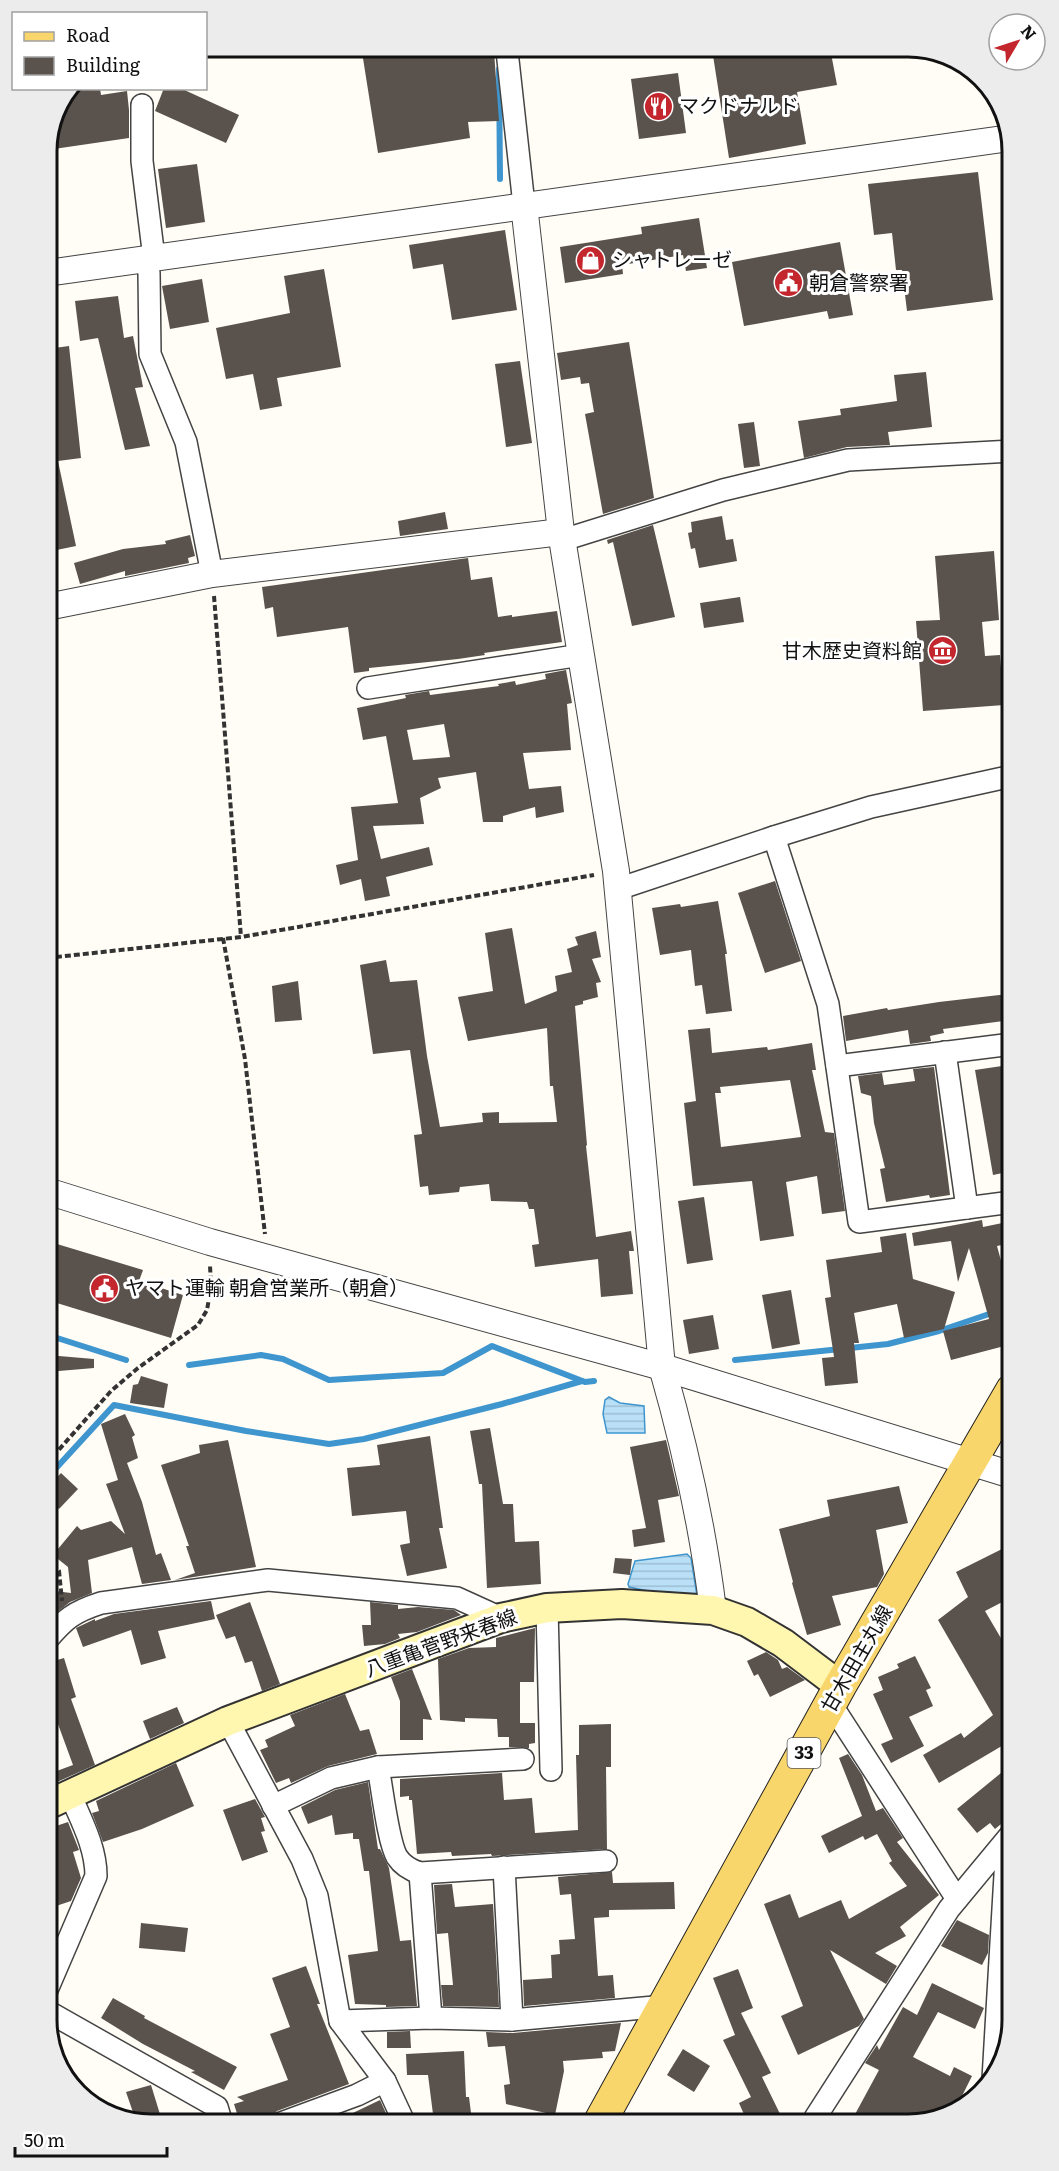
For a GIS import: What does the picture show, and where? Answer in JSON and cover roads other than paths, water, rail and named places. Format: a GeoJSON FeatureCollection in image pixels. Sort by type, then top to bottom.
{"type":"FeatureCollection","features":[{"type":"Feature","properties":{"kind":"main road","name":"甘木田主丸線"},"geometry":{"type":"LineString","coordinates":[[604,2114],[836,1695],[1002,1408]]}},
{"type":"Feature","properties":{"kind":"main road","name":"八重亀菅野来春線"},"geometry":{"type":"LineString","coordinates":[[58,1799],[228,1721],[501,1618],[547,1608],[621,1604],[713,1610],[747,1622],[783,1643],[836,1695]]}},
{"type":"Feature","properties":{"kind":"street"},"geometry":{"type":"LineString","coordinates":[[508,57],[562,536],[617,880],[662,1367],[676,1414],[706,1556],[713,1610]]}},
{"type":"Feature","properties":{"kind":"street"},"geometry":{"type":"LineString","coordinates":[[142,105],[142,161],[150,259],[150,354],[186,442],[212,574]]}},
{"type":"Feature","properties":{"kind":"street"},"geometry":{"type":"LineString","coordinates":[[57,272],[1001,139]]}},
{"type":"Feature","properties":{"kind":"street"},"geometry":{"type":"LineString","coordinates":[[57,605],[212,574],[562,536],[775,476],[848,460],[1002,452]]}},
{"type":"Feature","properties":{"kind":"street"},"geometry":{"type":"LineString","coordinates":[[368,688],[581,655]]}},
{"type":"Feature","properties":{"kind":"street"},"geometry":{"type":"LineString","coordinates":[[617,880],[774,837],[871,807],[1002,778]]}},
{"type":"Feature","properties":{"kind":"street"},"geometry":{"type":"LineString","coordinates":[[774,837],[828,1004],[860,1222],[1002,1203]]}},
{"type":"Feature","properties":{"kind":"street"},"geometry":{"type":"LineString","coordinates":[[837,1066],[1002,1045]]}},
{"type":"Feature","properties":{"kind":"street"},"geometry":{"type":"LineString","coordinates":[[945,1052],[968,1208]]}},
{"type":"Feature","properties":{"kind":"street"},"geometry":{"type":"LineString","coordinates":[[57,1194],[210,1242],[662,1367],[1002,1471]]}},
{"type":"Feature","properties":{"kind":"street"},"geometry":{"type":"LineString","coordinates":[[57,1628],[64,1620],[83,1609],[100,1604],[268,1580],[457,1598],[501,1618]]}},
{"type":"Feature","properties":{"kind":"street"},"geometry":{"type":"LineString","coordinates":[[547,1608],[551,1770]]}},
{"type":"Feature","properties":{"kind":"street"},"geometry":{"type":"LineString","coordinates":[[836,1695],[957,1899]]}},
{"type":"Feature","properties":{"kind":"street"},"geometry":{"type":"LineString","coordinates":[[228,1721],[302,1858],[317,1896],[340,2021],[385,2080],[400,2114]]}},
{"type":"Feature","properties":{"kind":"street"},"geometry":{"type":"LineString","coordinates":[[273,1806],[332,1778],[378,1767],[522,1759]]}},
{"type":"Feature","properties":{"kind":"street"},"geometry":{"type":"LineString","coordinates":[[378,1767],[394,1851],[407,1868],[420,1873],[606,1861]]}},
{"type":"Feature","properties":{"kind":"street"},"geometry":{"type":"LineString","coordinates":[[57,1965],[96,1876],[96,1861],[92,1847],[58,1799]]}},
{"type":"Feature","properties":{"kind":"street"},"geometry":{"type":"LineString","coordinates":[[817,2114],[949,1908],[1002,1846]]}},
{"type":"Feature","properties":{"kind":"street"},"geometry":{"type":"LineString","coordinates":[[504,1868],[512,2020]]}},
{"type":"Feature","properties":{"kind":"street"},"geometry":{"type":"LineString","coordinates":[[420,1873],[431,2018]]}},
{"type":"Feature","properties":{"kind":"street"},"geometry":{"type":"LineString","coordinates":[[995,2054],[1002,1951]]}},
{"type":"Feature","properties":{"kind":"street"},"geometry":{"type":"LineString","coordinates":[[340,2021],[431,2018],[512,2020],[665,2006]]}},
{"type":"Feature","properties":{"kind":"street"},"geometry":{"type":"LineString","coordinates":[[57,2016],[217,2108],[219,2114]]}},
{"type":"Feature","properties":{"kind":"street"},"geometry":{"type":"LineString","coordinates":[[305,2114],[357,2095],[385,2080]]}},
{"type":"Feature","properties":{"kind":"water"},"geometry":{"type":"Polygon","coordinates":[[[609,1397],[620,1403],[644,1406],[645,1433],[607,1433],[603,1414],[605,1400],[609,1397]]]}},
{"type":"Feature","properties":{"kind":"water"},"geometry":{"type":"Polygon","coordinates":[[[687,1554],[691,1558],[697,1596],[691,1600],[629,1587],[635,1561],[687,1554]]]}},
{"type":"Feature","properties":{"kind":"waterway"},"geometry":{"type":"LineString","coordinates":[[499,69],[500,179]]}},
{"type":"Feature","properties":{"kind":"waterway"},"geometry":{"type":"LineString","coordinates":[[735,1360],[888,1344],[939,1331],[995,1312]]}},
{"type":"Feature","properties":{"kind":"waterway"},"geometry":{"type":"LineString","coordinates":[[57,1338],[126,1360]]}},
{"type":"Feature","properties":{"kind":"waterway"},"geometry":{"type":"LineString","coordinates":[[189,1365],[261,1355],[283,1359],[329,1380],[443,1373],[492,1346],[585,1382],[594,1381]]}},
{"type":"Feature","properties":{"kind":"waterway"},"geometry":{"type":"LineString","coordinates":[[57,1467],[114,1405],[246,1431],[329,1444],[364,1439],[582,1381]]}},
{"type":"Feature","properties":{"kind":"place","name":"マクドナルド"},"geometry":{"type":"Point","coordinates":[658,106]}},
{"type":"Feature","properties":{"kind":"place","name":"シャトレーゼ"},"geometry":{"type":"Point","coordinates":[591,260]}},
{"type":"Feature","properties":{"kind":"place","name":"朝倉警察署"},"geometry":{"type":"Point","coordinates":[788,283]}},
{"type":"Feature","properties":{"kind":"place","name":"甘木歴史資料館"},"geometry":{"type":"Point","coordinates":[943,651]}},
{"type":"Feature","properties":{"kind":"place","name":"ヤマト運輸 朝倉営業所（朝倉）"},"geometry":{"type":"Point","coordinates":[104,1288]}}]}
